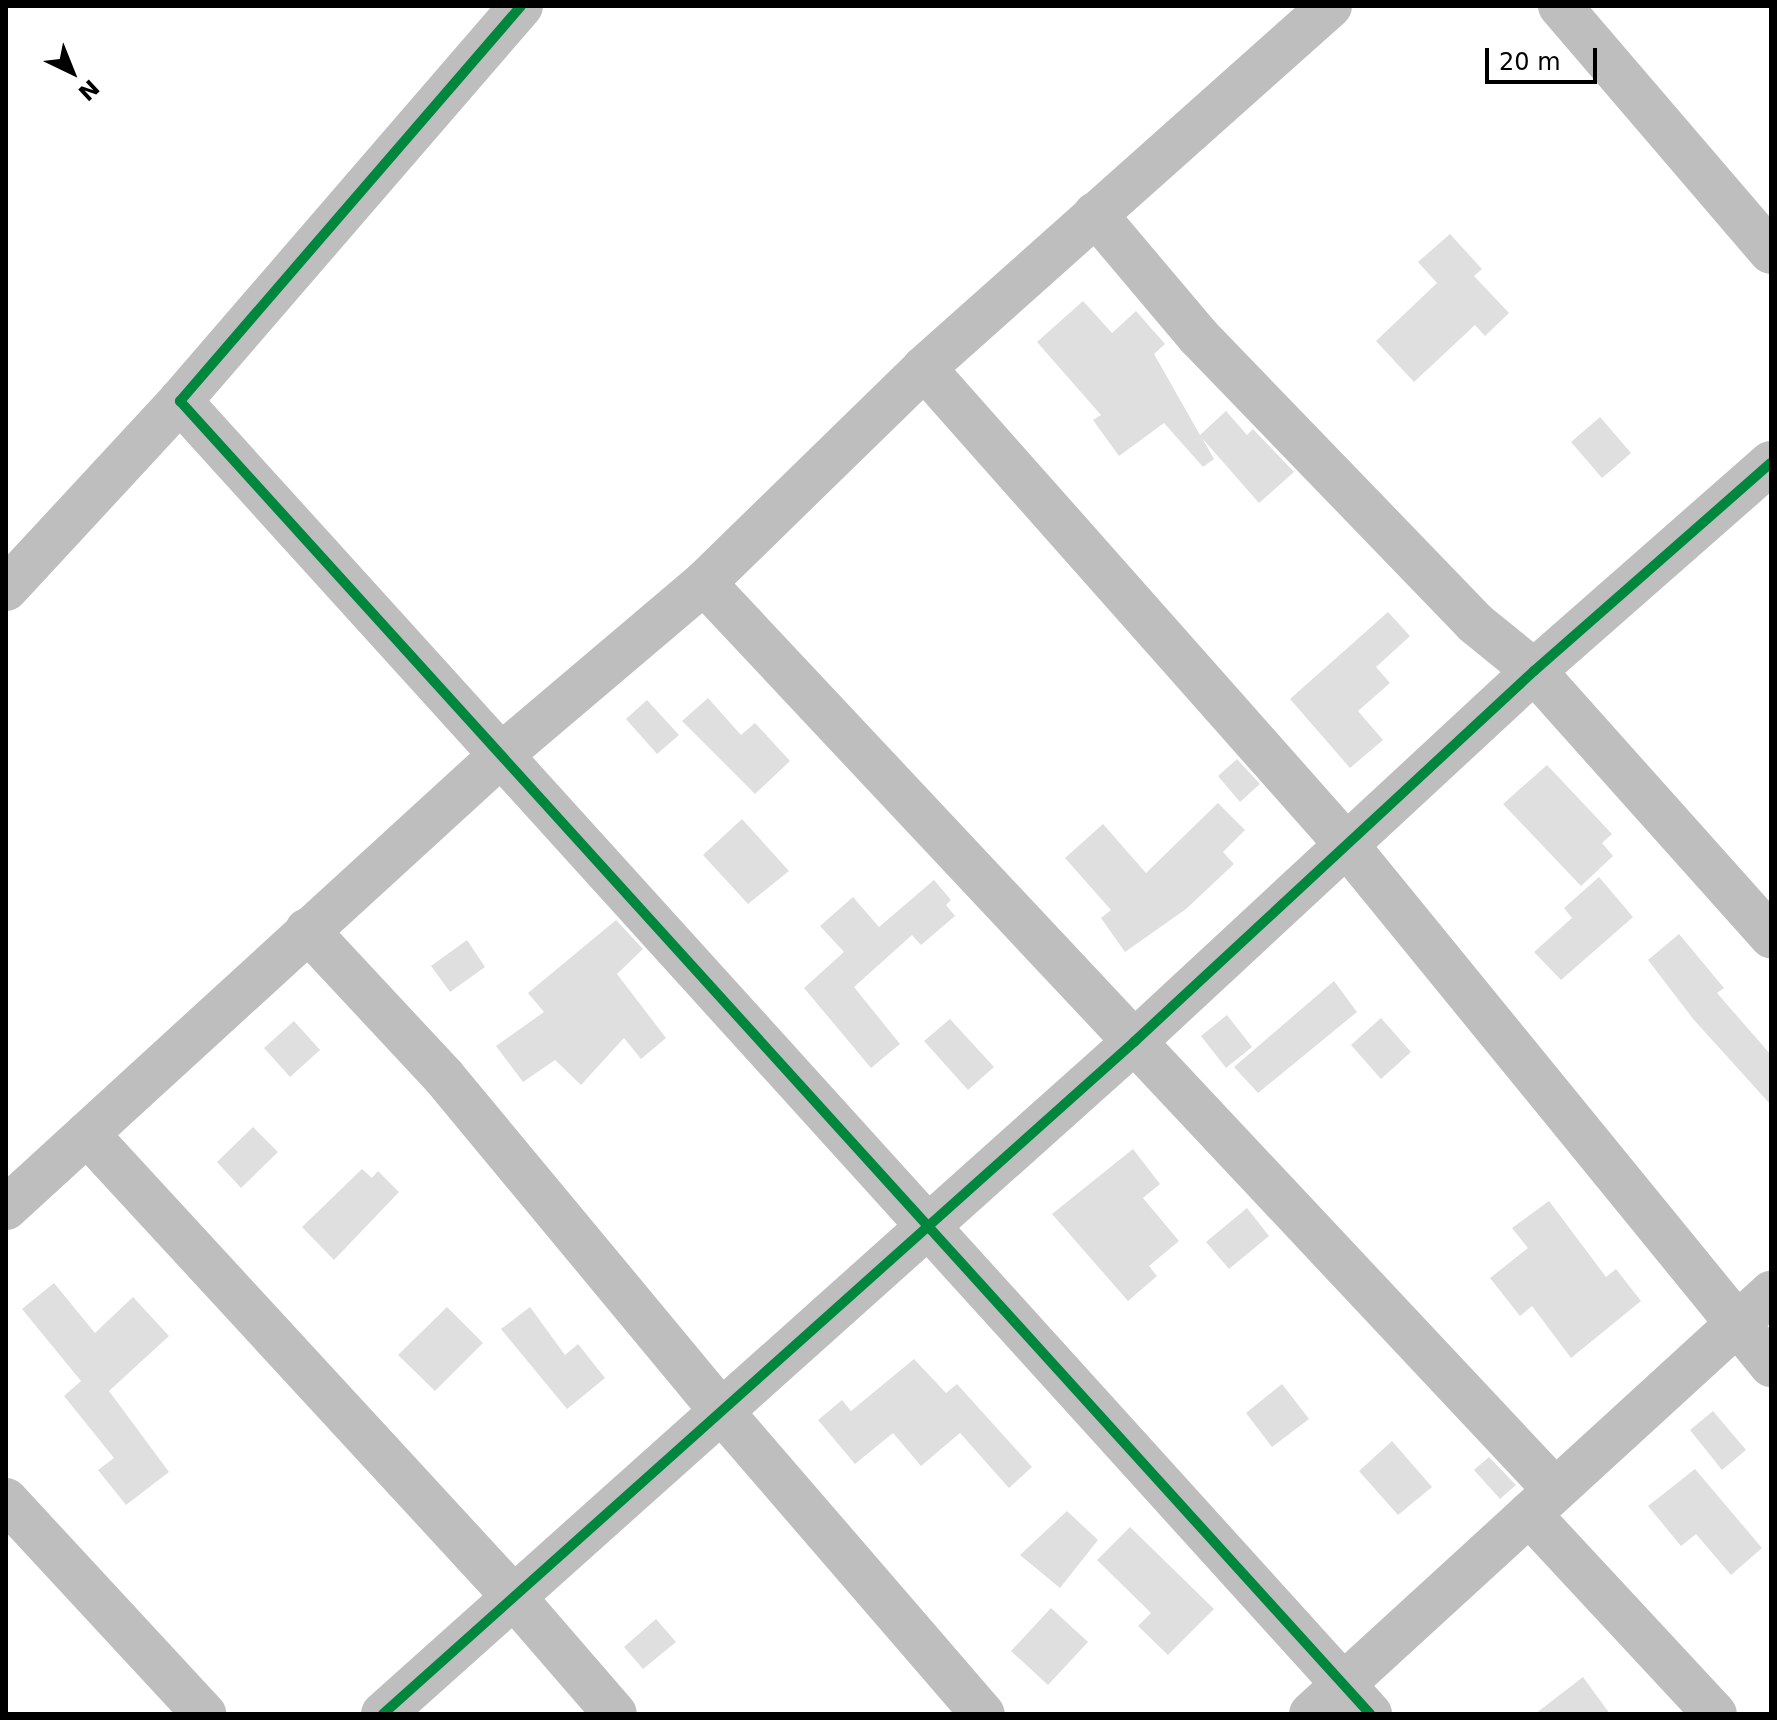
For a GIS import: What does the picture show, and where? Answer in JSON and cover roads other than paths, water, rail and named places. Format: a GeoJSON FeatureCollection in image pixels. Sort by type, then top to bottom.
{"type":"FeatureCollection","features":[{"type":"Feature","properties":{"kind":"street"},"geometry":{"type":"LineString","coordinates":[[6,589],[180,401],[521,6]]}},
{"type":"Feature","properties":{"kind":"street"},"geometry":{"type":"LineString","coordinates":[[6,1208],[501,755],[704,583],[924,368],[1330,6]]}},
{"type":"Feature","properties":{"kind":"street"},"geometry":{"type":"LineString","coordinates":[[1560,6],[1771,252]]}},
{"type":"Feature","properties":{"kind":"street"},"geometry":{"type":"LineString","coordinates":[[1095,214],[1198,336],[1475,623],[1534,671],[1771,936]]}},
{"type":"Feature","properties":{"kind":"street"},"geometry":{"type":"LineString","coordinates":[[924,368],[1345,843],[1735,1326],[1771,1365]]}},
{"type":"Feature","properties":{"kind":"street"},"geometry":{"type":"LineString","coordinates":[[180,401],[1357,1699]]}},
{"type":"Feature","properties":{"kind":"street"},"geometry":{"type":"LineString","coordinates":[[383,1714],[512,1595],[722,1412],[1134,1042],[1345,843],[1534,671],[1771,463]]}},
{"type":"Feature","properties":{"kind":"street"},"geometry":{"type":"LineString","coordinates":[[704,583],[1134,1042],[1542,1502],[1715,1714]]}},
{"type":"Feature","properties":{"kind":"street"},"geometry":{"type":"LineString","coordinates":[[307,930],[444,1077],[722,1412],[983,1714]]}},
{"type":"Feature","properties":{"kind":"street"},"geometry":{"type":"LineString","coordinates":[[87,1134],[512,1595],[615,1714]]}},
{"type":"Feature","properties":{"kind":"street"},"geometry":{"type":"LineString","coordinates":[[1311,1714],[1357,1699],[1542,1502],[1771,1293]]}},
{"type":"Feature","properties":{"kind":"street"},"geometry":{"type":"LineString","coordinates":[[6,1500],[204,1714]]}}]}
